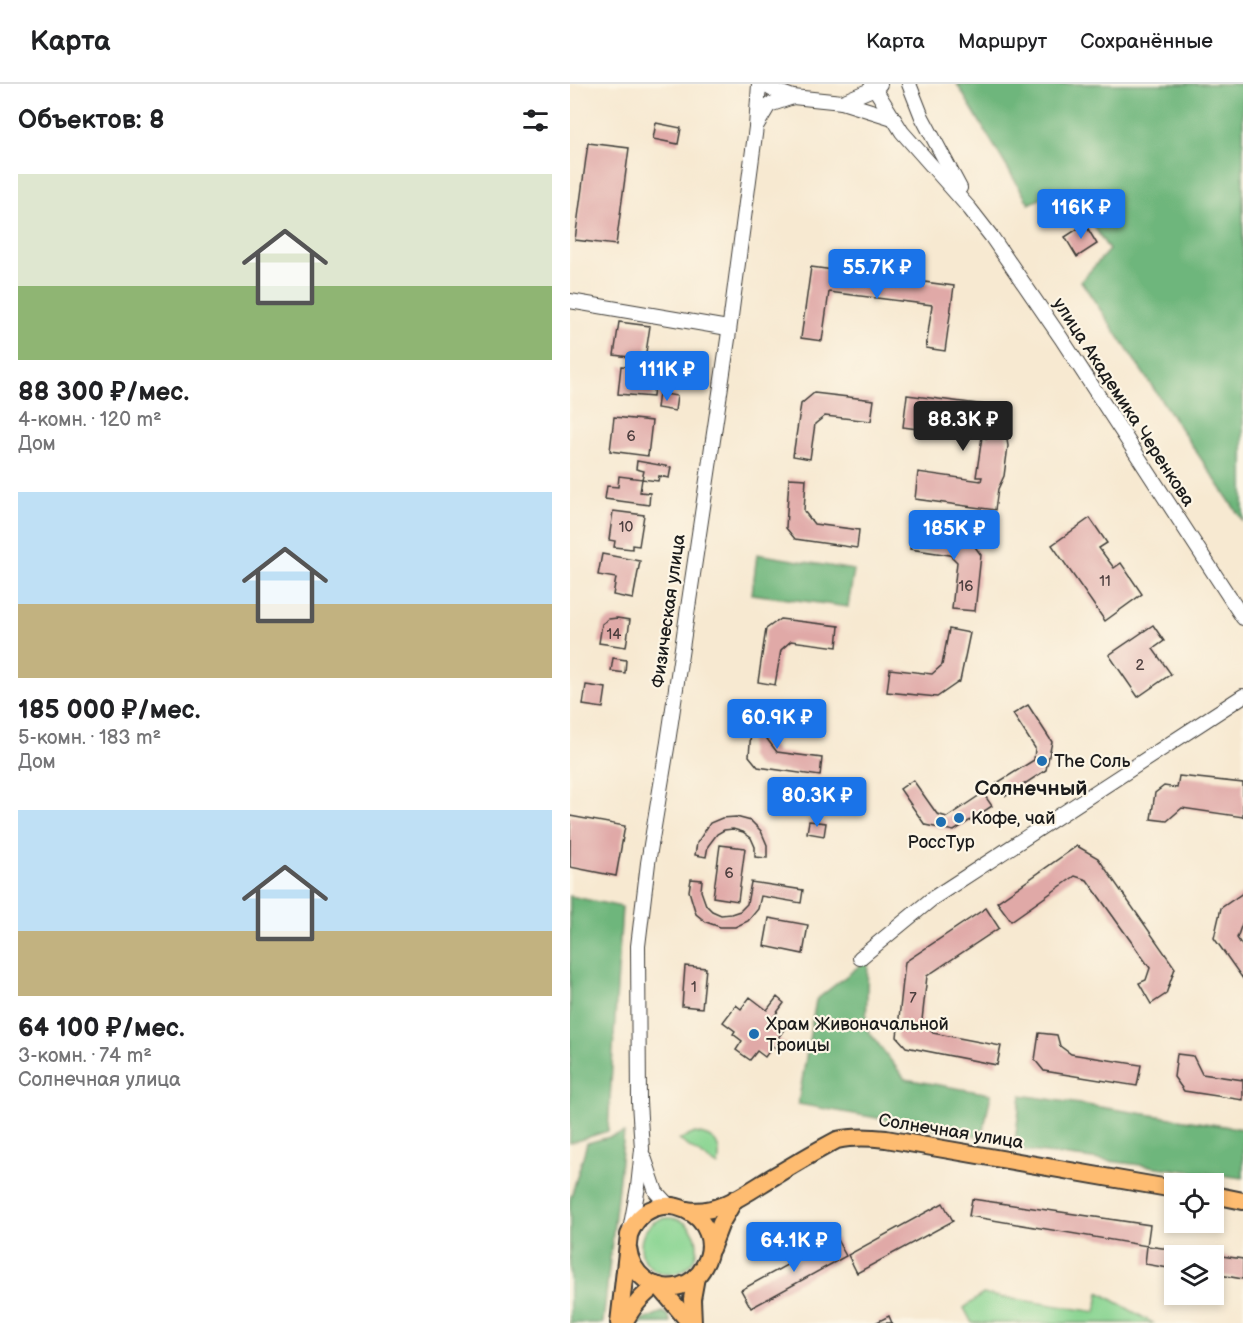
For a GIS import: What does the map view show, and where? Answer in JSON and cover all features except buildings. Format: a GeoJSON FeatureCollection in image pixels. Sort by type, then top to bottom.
{"type":"FeatureCollection","features":[{"type":"Feature","properties":{"kind":"main road","name":"Солнечная улица"},"geometry":{"type":"LineString","coordinates":[[687,1210],[697,1212],[735,1199],[837,1140],[858,1136],[917,1144],[1164,1187]]}},
{"type":"Feature","properties":{"kind":"main road"},"geometry":{"type":"LineString","coordinates":[[1224,1197],[1243,1201]]}},
{"type":"Feature","properties":{"kind":"main road"},"geometry":{"type":"LineString","coordinates":[[624,1323],[637,1302],[657,1286],[679,1286],[696,1277],[704,1267],[718,1229],[735,1199]]}},
{"type":"Feature","properties":{"kind":"main road"},"geometry":{"type":"LineString","coordinates":[[619,1323],[628,1242],[635,1223],[644,1214],[668,1205],[687,1210],[706,1228],[709,1254]]}},
{"type":"Feature","properties":{"kind":"main road"},"geometry":{"type":"LineString","coordinates":[[628,1242],[630,1261],[637,1273],[657,1286],[692,1323]]}},
{"type":"Feature","properties":{"kind":"main road"},"geometry":{"type":"LineString","coordinates":[[692,1323],[692,1299],[696,1277]]}},
{"type":"Feature","properties":{"kind":"street","name":"Физическая улица"},"geometry":{"type":"LineString","coordinates":[[642,1149],[639,1102],[638,946],[648,863],[672,718],[728,328],[756,127],[759,84]]}},
{"type":"Feature","properties":{"kind":"street"},"geometry":{"type":"LineString","coordinates":[[768,84],[771,89],[793,97],[843,102],[893,118]]}},
{"type":"Feature","properties":{"kind":"street","name":"улица Академика Черенкова"},"geometry":{"type":"LineString","coordinates":[[909,84],[922,117],[970,209]]}},
{"type":"Feature","properties":{"kind":"street"},"geometry":{"type":"LineString","coordinates":[[843,102],[876,85]]}},
{"type":"Feature","properties":{"kind":"street","name":"улица Академика Черенкова"},"geometry":{"type":"LineString","coordinates":[[876,85],[902,132],[970,209],[1061,338],[1243,618]]}},
{"type":"Feature","properties":{"kind":"street","name":"Физическая улица"},"geometry":{"type":"LineString","coordinates":[[756,127],[769,105],[793,97]]}},
{"type":"Feature","properties":{"kind":"street"},"geometry":{"type":"LineString","coordinates":[[570,301],[728,328]]}},
{"type":"Feature","properties":{"kind":"street"},"geometry":{"type":"LineString","coordinates":[[860,958],[933,898],[1243,696]]}},
{"type":"Feature","properties":{"kind":"street"},"geometry":{"type":"LineString","coordinates":[[642,1149],[656,1192],[668,1205]]}},
{"type":"Feature","properties":{"kind":"street"},"geometry":{"type":"LineString","coordinates":[[628,1242],[642,1149]]}},
{"type":"Feature","properties":{"kind":"green space"},"geometry":{"type":"Polygon","coordinates":[[[957,84],[1243,84],[1243,521],[1081,281],[1109,250],[1071,189],[1057,191],[1029,204],[957,84]]]}},
{"type":"Feature","properties":{"kind":"green space"},"geometry":{"type":"Polygon","coordinates":[[[757,554],[854,570],[848,607],[752,594],[757,554]]]}},
{"type":"Feature","properties":{"kind":"green space"},"geometry":{"type":"Polygon","coordinates":[[[570,896],[622,907],[608,1131],[570,1143],[570,896]]]}},
{"type":"Feature","properties":{"kind":"green space"},"geometry":{"type":"Polygon","coordinates":[[[868,959],[866,1028],[905,1079],[991,1094],[982,1137],[798,1104],[816,1000],[868,959]]]}},
{"type":"Feature","properties":{"kind":"green space"},"geometry":{"type":"Polygon","coordinates":[[[1021,1095],[1243,1129],[1243,1178],[1224,1176],[1224,1173],[1204,1173],[1014,1149],[1021,1095]]]}},
{"type":"Feature","properties":{"kind":"green space"},"geometry":{"type":"Polygon","coordinates":[[[624,1133],[603,1323],[570,1323],[570,1200],[587,1143],[624,1133]]]}},
{"type":"Feature","properties":{"kind":"green space"},"geometry":{"type":"Polygon","coordinates":[[[695,1133],[713,1139],[716,1143],[719,1153],[718,1166],[679,1140],[695,1133]]]}},
{"type":"Feature","properties":{"kind":"green space"},"geometry":{"type":"Polygon","coordinates":[[[669,1218],[680,1220],[689,1226],[695,1235],[697,1246],[695,1257],[689,1266],[680,1272],[669,1274],[658,1272],[649,1266],[643,1257],[641,1246],[643,1235],[649,1226],[658,1220],[669,1218]]]}},
{"type":"Feature","properties":{"kind":"green space"},"geometry":{"type":"Polygon","coordinates":[[[1099,1292],[1153,1323],[972,1323],[964,1308],[983,1294],[1096,1312],[1099,1292]]]}},
{"type":"Feature","properties":{"kind":"green space"},"geometry":{"type":"Polygon","coordinates":[[[662,1312],[668,1315],[671,1323],[636,1323],[662,1312]]]}},
{"type":"Feature","properties":{"kind":"place","name":"The Соль"},"geometry":{"type":"Point","coordinates":[1042,761]}},
{"type":"Feature","properties":{"kind":"place","name":"Кофе, чай"},"geometry":{"type":"Point","coordinates":[959,818]}},
{"type":"Feature","properties":{"kind":"place","name":"РоссТур"},"geometry":{"type":"Point","coordinates":[941,822]}},
{"type":"Feature","properties":{"kind":"place","name":"Храм Живоначальной Троицы"},"geometry":{"type":"Point","coordinates":[754,1034]}},
{"type":"Feature","properties":{"kind":"district","name":"Солнечный"},"geometry":{"type":"Point","coordinates":[1031,788]}}]}
